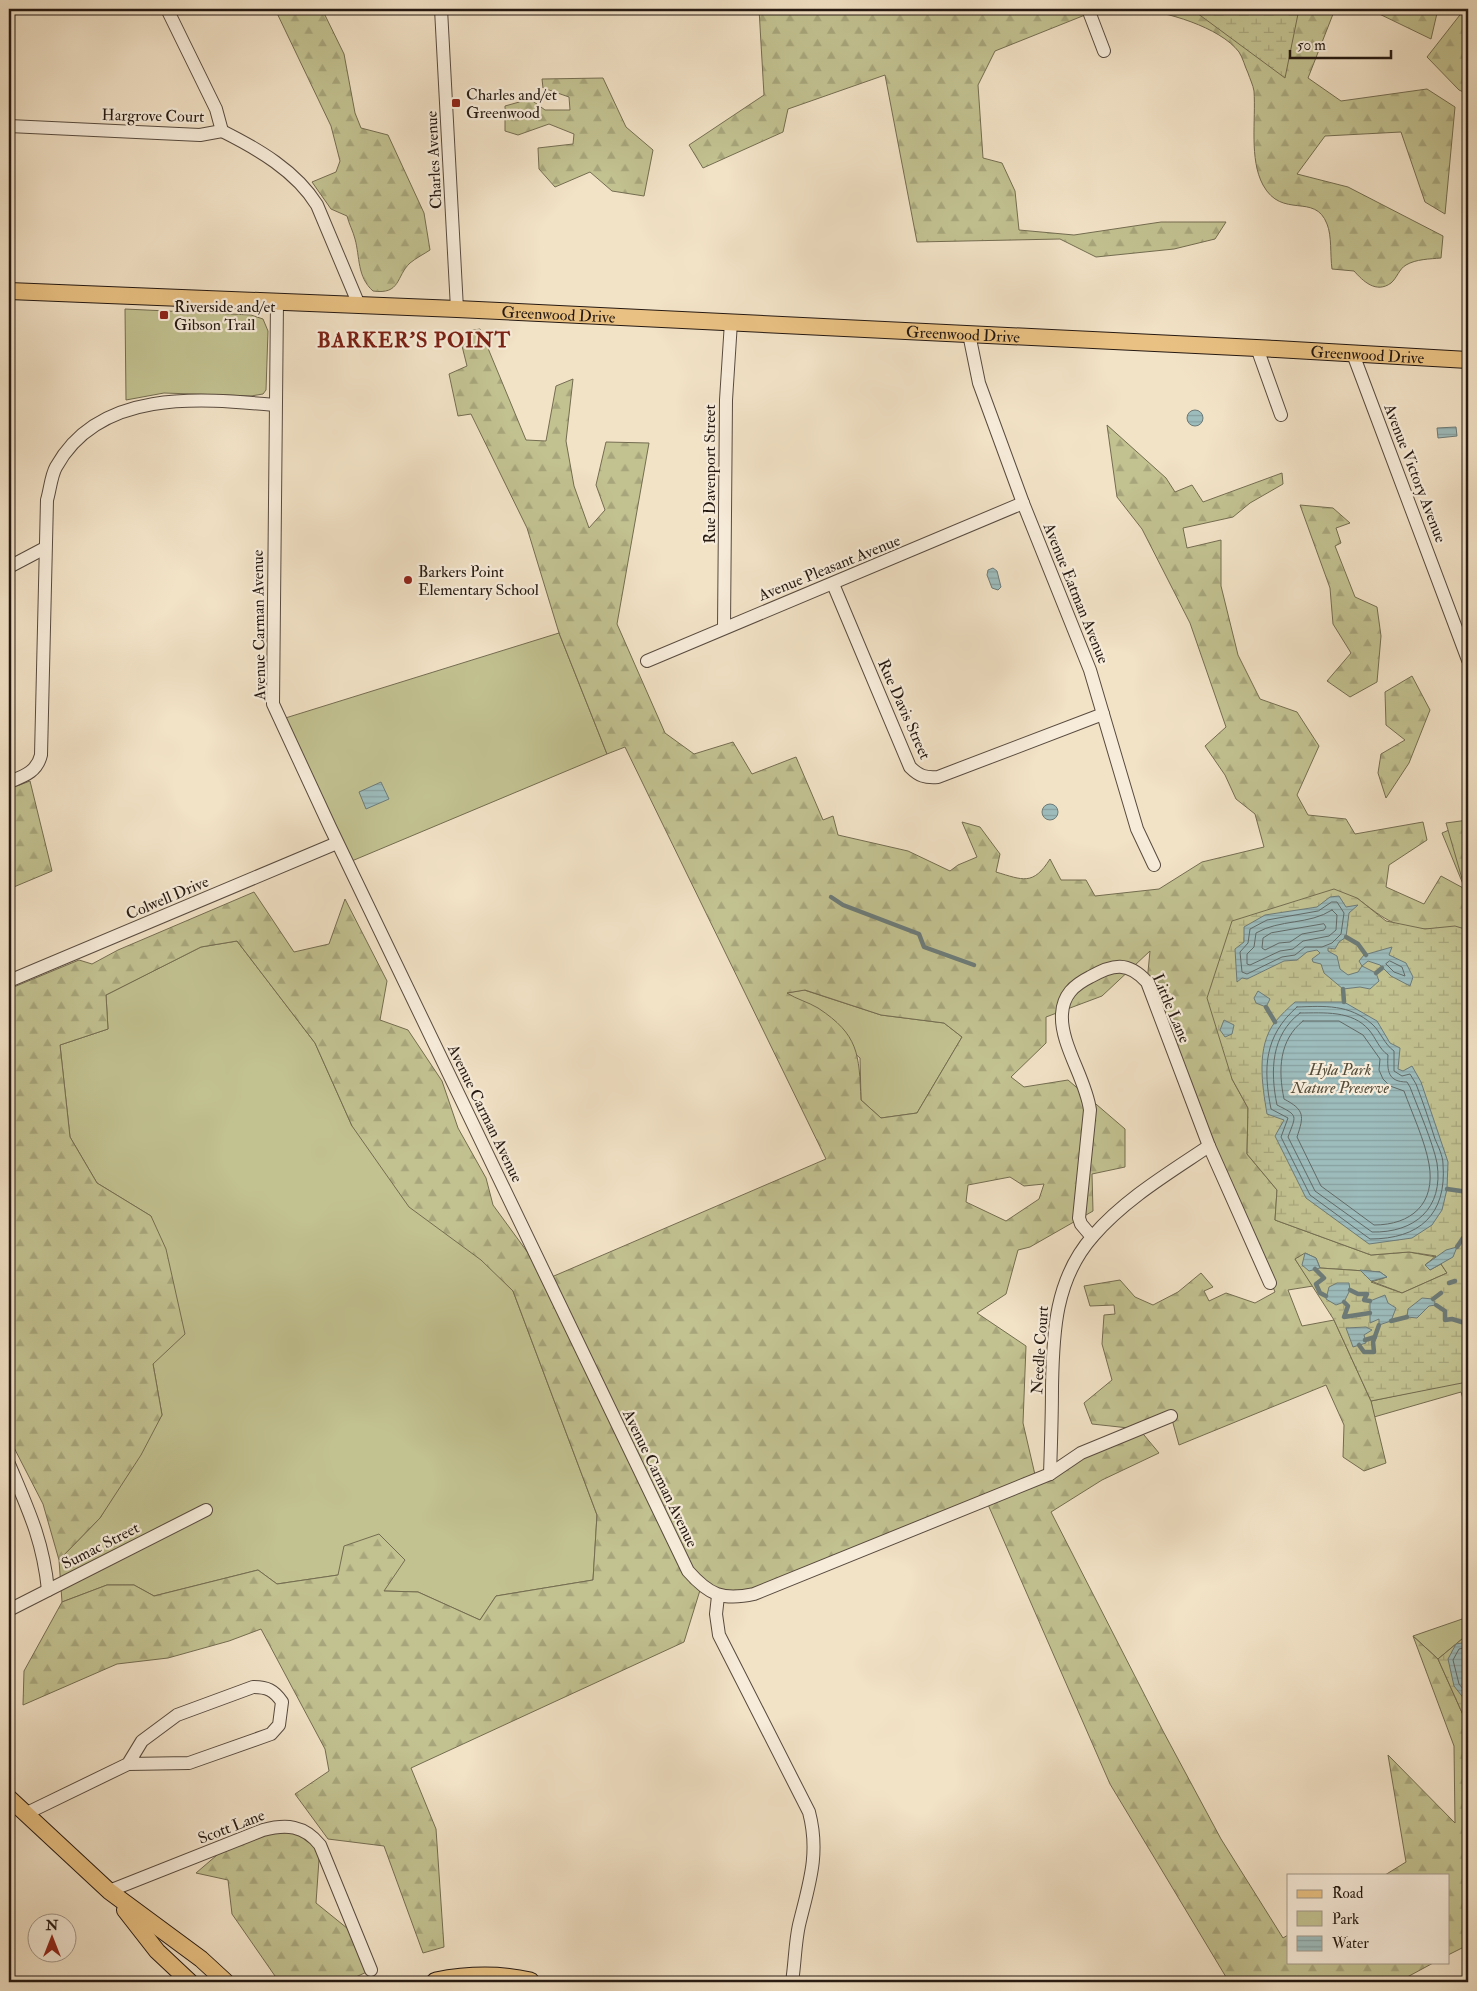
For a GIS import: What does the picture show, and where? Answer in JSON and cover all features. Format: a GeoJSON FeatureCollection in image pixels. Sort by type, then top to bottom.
{"type":"FeatureCollection","features":[{"type":"Feature","properties":{"kind":"highway"},"geometry":{"type":"LineString","coordinates":[[436,1982],[460,1977],[493,1977],[530,1982]]}},
{"type":"Feature","properties":{"kind":"main road","name":"Greenwood Drive"},"geometry":{"type":"LineString","coordinates":[[9,291],[457,309],[1468,360]]}},
{"type":"Feature","properties":{"kind":"main road"},"geometry":{"type":"LineString","coordinates":[[9,1798],[109,1891],[201,1959],[226,1982]]}},
{"type":"Feature","properties":{"kind":"main road"},"geometry":{"type":"LineString","coordinates":[[109,1891],[157,1951],[190,1982]]}},
{"type":"Feature","properties":{"kind":"street","name":"Hargrove Court"},"geometry":{"type":"LineString","coordinates":[[9,126],[200,135],[222,131],[216,109],[167,9]]}},
{"type":"Feature","properties":{"kind":"street","name":"Charles Avenue"},"geometry":{"type":"LineString","coordinates":[[441,9],[457,309]]}},
{"type":"Feature","properties":{"kind":"street"},"geometry":{"type":"LineString","coordinates":[[1088,9],[1104,51]]}},
{"type":"Feature","properties":{"kind":"street"},"geometry":{"type":"LineString","coordinates":[[222,131],[256,148],[310,192],[318,205],[359,305]]}},
{"type":"Feature","properties":{"kind":"street","name":"Avenue Carman Avenue"},"geometry":{"type":"LineString","coordinates":[[277,302],[274,405],[273,704],[337,843],[688,1571],[701,1587],[718,1596]]}},
{"type":"Feature","properties":{"kind":"street","name":"Rue Davenport Street"},"geometry":{"type":"LineString","coordinates":[[724,627],[726,400],[731,322]]}},
{"type":"Feature","properties":{"kind":"street","name":"Avenue Eatman Avenue"},"geometry":{"type":"LineString","coordinates":[[970,334],[979,383],[1023,503],[1090,670],[1137,829],[1154,866]]}},
{"type":"Feature","properties":{"kind":"street"},"geometry":{"type":"LineString","coordinates":[[1257,348],[1281,415]]}},
{"type":"Feature","properties":{"kind":"street","name":"Avenue Victory Avenue"},"geometry":{"type":"LineString","coordinates":[[1353,354],[1468,660]]}},
{"type":"Feature","properties":{"kind":"street"},"geometry":{"type":"LineString","coordinates":[[9,782],[33,771],[41,755],[47,500],[55,469],[73,441],[98,422],[125,410],[154,403],[192,400],[274,405]]}},
{"type":"Feature","properties":{"kind":"street","name":"Avenue Pleasant Avenue"},"geometry":{"type":"LineString","coordinates":[[648,661],[724,627],[833,584],[1023,503]]}},
{"type":"Feature","properties":{"kind":"street"},"geometry":{"type":"LineString","coordinates":[[9,566],[45,548]]}},
{"type":"Feature","properties":{"kind":"street","name":"Rue Davis Street"},"geometry":{"type":"LineString","coordinates":[[833,584],[910,767],[926,778],[938,777],[1103,714]]}},
{"type":"Feature","properties":{"kind":"street","name":"Colwell Drive"},"geometry":{"type":"LineString","coordinates":[[9,981],[337,843]]}},
{"type":"Feature","properties":{"kind":"street","name":"Little Lane"},"geometry":{"type":"LineString","coordinates":[[1092,1237],[1080,1224],[1079,1218],[1090,1110],[1088,1095],[1063,1027],[1062,1015],[1068,993],[1075,984],[1108,967],[1119,966],[1139,973],[1147,982],[1209,1146],[1270,1283]]}},
{"type":"Feature","properties":{"kind":"street","name":"Needle Court"},"geometry":{"type":"LineString","coordinates":[[1050,1474],[1053,1334],[1057,1308],[1064,1284],[1077,1259],[1092,1237],[1118,1211],[1209,1146]]}},
{"type":"Feature","properties":{"kind":"street"},"geometry":{"type":"LineString","coordinates":[[792,1982],[799,1927],[814,1860],[814,1833],[809,1812],[719,1635],[716,1614],[718,1596],[736,1598],[754,1594],[1050,1474],[1081,1453],[1171,1416]]}},
{"type":"Feature","properties":{"kind":"street"},"geometry":{"type":"LineString","coordinates":[[9,1464],[37,1530],[45,1557],[48,1590]]}},
{"type":"Feature","properties":{"kind":"street","name":"Sumac Street"},"geometry":{"type":"LineString","coordinates":[[9,1610],[206,1510]]}},
{"type":"Feature","properties":{"kind":"street"},"geometry":{"type":"LineString","coordinates":[[25,1814],[128,1764],[188,1763],[271,1734],[279,1725],[282,1702],[276,1692],[264,1687],[253,1687],[186,1710],[142,1741],[128,1764]]}},
{"type":"Feature","properties":{"kind":"street","name":"Scott Lane"},"geometry":{"type":"LineString","coordinates":[[109,1891],[262,1830],[279,1825],[295,1826],[310,1834],[320,1845],[371,1970]]}},
{"type":"Feature","properties":{"kind":"street"},"geometry":{"type":"LineString","coordinates":[[157,1951],[180,1982]]}},
{"type":"Feature","properties":{"kind":"green space"},"geometry":{"type":"Polygon","coordinates":[[[275,9],[322,9],[344,54],[355,113],[361,128],[388,135],[424,213],[430,250],[410,263],[397,283],[389,290],[373,291],[364,280],[355,239],[347,216],[331,209],[312,182],[336,172],[340,161],[331,126],[275,9]]]}},
{"type":"Feature","properties":{"kind":"green space"},"geometry":{"type":"Polygon","coordinates":[[[592,9],[671,9],[671,10],[592,12],[592,9]]]}},
{"type":"Feature","properties":{"kind":"green space"},"geometry":{"type":"Polygon","coordinates":[[[759,9],[1100,9],[995,51],[978,85],[983,158],[1002,163],[1015,191],[1019,230],[1074,235],[1161,222],[1226,222],[1215,239],[1174,249],[1096,257],[1060,239],[917,242],[885,75],[788,109],[783,132],[703,168],[689,145],[764,95],[759,9]]]}},
{"type":"Feature","properties":{"kind":"green space"},"geometry":{"type":"Polygon","coordinates":[[[1135,9],[1335,9],[1308,78],[1341,101],[1427,89],[1455,107],[1445,214],[1425,202],[1401,132],[1325,136],[1297,174],[1348,187],[1443,236],[1441,258],[1410,263],[1402,269],[1391,283],[1380,287],[1370,285],[1354,271],[1332,269],[1330,234],[1322,215],[1315,209],[1279,201],[1263,185],[1256,163],[1254,91],[1239,52],[1219,35],[1206,28],[1176,17],[1135,9]]]}},
{"type":"Feature","properties":{"kind":"green space"},"geometry":{"type":"Polygon","coordinates":[[[1195,9],[1299,9],[1285,78],[1197,13],[1195,9]]]}},
{"type":"Feature","properties":{"kind":"green space"},"geometry":{"type":"Polygon","coordinates":[[[1369,9],[1438,9],[1431,39],[1369,9]]]}},
{"type":"Feature","properties":{"kind":"green space"},"geometry":{"type":"Polygon","coordinates":[[[1463,11],[1468,11],[1468,52],[1464,61],[1468,63],[1468,94],[1459,90],[1427,57],[1463,11]]]}},
{"type":"Feature","properties":{"kind":"green space"},"geometry":{"type":"Polygon","coordinates":[[[603,78],[626,127],[653,150],[644,196],[612,191],[590,172],[555,187],[539,169],[538,148],[573,144],[574,134],[549,124],[518,135],[505,131],[505,106],[530,99],[545,110],[570,110],[569,97],[543,88],[542,79],[603,78]]]}},
{"type":"Feature","properties":{"kind":"green space"},"geometry":{"type":"Polygon","coordinates":[[[125,309],[251,315],[263,319],[268,331],[266,390],[263,394],[251,396],[164,393],[126,400],[125,309]]]}},
{"type":"Feature","properties":{"kind":"green space"},"geometry":{"type":"Polygon","coordinates":[[[480,329],[526,440],[546,441],[556,386],[573,379],[566,441],[574,486],[589,528],[605,510],[596,485],[606,442],[649,443],[617,624],[665,733],[694,754],[733,742],[752,774],[796,757],[823,820],[833,816],[838,835],[908,851],[950,871],[958,865],[977,857],[962,822],[980,827],[1000,854],[996,872],[1020,879],[1027,879],[1038,874],[1050,859],[1061,880],[1086,880],[1095,896],[1159,889],[1202,862],[1264,847],[1255,814],[1236,799],[1225,775],[1205,746],[1226,727],[1190,623],[1142,529],[1117,497],[1107,425],[1166,478],[1175,492],[1192,485],[1203,502],[1282,473],[1283,484],[1250,503],[1233,517],[1183,528],[1187,548],[1221,540],[1221,586],[1238,655],[1260,699],[1297,712],[1319,746],[1297,795],[1308,815],[1346,819],[1355,834],[1423,822],[1427,840],[1389,865],[1386,887],[1424,904],[1441,876],[1465,889],[1446,823],[1468,820],[1468,930],[1452,927],[1415,929],[1406,927],[1381,916],[1357,898],[1232,1079],[1248,1108],[1247,1154],[1277,1190],[1275,1220],[1371,1255],[1409,1252],[1436,1257],[1425,1265],[1441,1264],[1447,1273],[1402,1293],[1371,1281],[1380,1272],[1320,1268],[1295,1259],[1313,1286],[1288,1290],[1302,1326],[1334,1320],[1371,1401],[1386,1463],[1364,1471],[1343,1457],[1344,1425],[1326,1385],[1179,1445],[1171,1416],[1139,1429],[1159,1453],[1102,1480],[1051,1512],[1163,1731],[1221,1839],[1283,1938],[1287,1936],[1287,1964],[1431,1964],[1398,1982],[1229,1982],[1110,1784],[986,1500],[754,1594],[701,1587],[684,1642],[411,1768],[436,1829],[444,1947],[423,1953],[384,1846],[328,1839],[295,1794],[329,1771],[325,1749],[261,1629],[229,1641],[168,1658],[117,1664],[23,1705],[24,1671],[62,1602],[107,1585],[134,1585],[154,1596],[258,1570],[277,1584],[338,1575],[344,1546],[379,1534],[405,1560],[384,1591],[418,1592],[480,1620],[496,1596],[593,1580],[597,1515],[513,1291],[481,1260],[409,1207],[352,1126],[315,1043],[237,941],[201,947],[106,995],[108,1029],[60,1045],[70,1137],[97,1183],[151,1216],[166,1249],[185,1334],[153,1364],[162,1415],[141,1455],[100,1518],[59,1560],[43,1504],[9,1438],[9,989],[79,960],[92,964],[118,950],[254,892],[294,952],[329,944],[345,899],[387,981],[380,1020],[408,1030],[442,1081],[458,1128],[486,1178],[493,1205],[547,1279],[826,1159],[625,747],[607,754],[559,633],[527,528],[471,414],[458,416],[449,374],[467,366],[460,338],[468,331],[480,329]],[[1150,951],[1102,996],[1046,1017],[1046,1043],[1011,1077],[1024,1087],[1068,1080],[1125,1129],[1125,1167],[1092,1174],[1093,1211],[1030,1247],[1018,1250],[1006,1294],[977,1313],[1026,1346],[1023,1423],[1036,1479],[1138,1429],[1092,1424],[1084,1403],[1112,1380],[1102,1344],[1104,1315],[1115,1314],[1114,1305],[1090,1306],[1084,1286],[1120,1280],[1135,1297],[1153,1305],[1178,1292],[1201,1273],[1213,1287],[1204,1291],[1209,1301],[1226,1293],[1255,1303],[1275,1292],[1147,982],[1150,951]],[[805,990],[787,993],[818,1008],[842,1027],[849,1037],[857,1058],[861,1100],[881,1118],[917,1113],[962,1037],[944,1023],[881,1015],[805,990]],[[1010,1177],[968,1185],[966,1202],[1006,1221],[1039,1199],[1044,1184],[1024,1186],[1010,1177]]]}},
{"type":"Feature","properties":{"kind":"green space"},"geometry":{"type":"Polygon","coordinates":[[[1300,505],[1333,508],[1350,523],[1336,528],[1341,543],[1335,546],[1355,597],[1377,607],[1381,636],[1377,682],[1350,697],[1327,681],[1351,653],[1333,624],[1330,588],[1300,505]]]}},
{"type":"Feature","properties":{"kind":"green space"},"geometry":{"type":"Polygon","coordinates":[[[559,633],[607,754],[347,863],[279,720],[559,633]]]}},
{"type":"Feature","properties":{"kind":"green space"},"geometry":{"type":"Polygon","coordinates":[[[1412,676],[1430,710],[1409,763],[1386,798],[1378,773],[1381,754],[1405,740],[1386,725],[1385,692],[1412,676]]]}},
{"type":"Feature","properties":{"kind":"green space"},"geometry":{"type":"Polygon","coordinates":[[[30,781],[52,871],[9,889],[9,789],[30,781]]]}},
{"type":"Feature","properties":{"kind":"green space"},"geometry":{"type":"Polygon","coordinates":[[[1468,822],[1465,889],[1442,833],[1468,822]]]}},
{"type":"Feature","properties":{"kind":"green space","name":"Hyla Park Nature Preserve"},"geometry":{"type":"Polygon","coordinates":[[[1334,889],[1357,898],[1386,921],[1425,929],[1455,926],[1468,930],[1468,1388],[1462,1383],[1371,1401],[1334,1320],[1295,1259],[1305,1253],[1316,1258],[1320,1268],[1380,1272],[1387,1277],[1371,1282],[1402,1293],[1447,1273],[1441,1264],[1430,1270],[1425,1265],[1436,1256],[1409,1252],[1371,1255],[1275,1220],[1277,1190],[1247,1154],[1248,1108],[1232,1079],[1207,998],[1232,921],[1334,889]]]}},
{"type":"Feature","properties":{"kind":"green space"},"geometry":{"type":"Polygon","coordinates":[[[237,941],[315,1043],[352,1126],[513,1291],[597,1515],[593,1580],[496,1596],[480,1620],[418,1592],[384,1591],[338,1575],[277,1584],[258,1570],[154,1596],[134,1585],[107,1585],[62,1602],[59,1560],[100,1518],[162,1415],[153,1364],[151,1216],[97,1183],[70,1137],[60,1045],[108,1029],[106,995],[201,947],[237,941]]]}},
{"type":"Feature","properties":{"kind":"green space"},"geometry":{"type":"Polygon","coordinates":[[[804,990],[881,1015],[944,1023],[962,1037],[917,1113],[881,1118],[861,1100],[860,1058],[786,993],[804,990]]]}},
{"type":"Feature","properties":{"kind":"green space"},"geometry":{"type":"Polygon","coordinates":[[[1462,1382],[1468,1388],[1468,1416],[1461,1392],[1374,1417],[1371,1401],[1462,1382]]]}},
{"type":"Feature","properties":{"kind":"green space"},"geometry":{"type":"Polygon","coordinates":[[[1468,1617],[1468,1634],[1438,1659],[1413,1636],[1468,1617]]]}},
{"type":"Feature","properties":{"kind":"green space"},"geometry":{"type":"Polygon","coordinates":[[[1468,1634],[1468,1726],[1438,1659],[1468,1634]]]}},
{"type":"Feature","properties":{"kind":"green space"},"geometry":{"type":"Polygon","coordinates":[[[1413,1636],[1438,1659],[1468,1726],[1468,1945],[1450,1954],[1450,1874],[1387,1874],[1406,1862],[1388,1755],[1455,1823],[1454,1746],[1413,1636]]]}},
{"type":"Feature","properties":{"kind":"green space"},"geometry":{"type":"Polygon","coordinates":[[[279,1825],[320,1845],[316,1903],[358,1937],[371,1970],[345,1982],[283,1982],[275,1976],[232,1914],[228,1880],[196,1873],[231,1843],[279,1825]]]}},
{"type":"Feature","properties":{"kind":"water"},"geometry":{"type":"Polygon","coordinates":[[[1195,410],[1203,418],[1195,426],[1187,418],[1195,410]]]}},
{"type":"Feature","properties":{"kind":"water"},"geometry":{"type":"Polygon","coordinates":[[[1456,427],[1457,436],[1438,438],[1437,428],[1456,427]]]}},
{"type":"Feature","properties":{"kind":"water"},"geometry":{"type":"Polygon","coordinates":[[[993,568],[997,571],[1001,587],[998,590],[992,588],[987,575],[988,570],[993,568]]]}},
{"type":"Feature","properties":{"kind":"water"},"geometry":{"type":"Polygon","coordinates":[[[381,782],[389,799],[366,809],[359,792],[381,782]]]}},
{"type":"Feature","properties":{"kind":"water"},"geometry":{"type":"Polygon","coordinates":[[[1047,804],[1053,804],[1058,809],[1056,818],[1047,820],[1042,815],[1042,809],[1047,804]]]}},
{"type":"Feature","properties":{"kind":"water"},"geometry":{"type":"Polygon","coordinates":[[[1339,896],[1346,907],[1358,905],[1349,913],[1346,937],[1339,942],[1335,949],[1328,948],[1328,951],[1337,956],[1340,969],[1348,975],[1358,972],[1362,966],[1376,973],[1379,981],[1370,989],[1360,987],[1343,989],[1324,973],[1321,964],[1313,962],[1312,959],[1320,953],[1317,950],[1307,952],[1297,960],[1284,961],[1247,979],[1242,978],[1237,982],[1235,949],[1244,942],[1244,927],[1265,915],[1317,907],[1330,897],[1339,896]]]}},
{"type":"Feature","properties":{"kind":"water"},"geometry":{"type":"Polygon","coordinates":[[[1392,947],[1389,955],[1406,963],[1413,977],[1410,986],[1391,976],[1380,965],[1368,961],[1362,966],[1359,961],[1364,955],[1392,947]]]}},
{"type":"Feature","properties":{"kind":"water"},"geometry":{"type":"Polygon","coordinates":[[[1258,991],[1270,999],[1266,1007],[1256,1003],[1254,998],[1258,991]]]}},
{"type":"Feature","properties":{"kind":"water"},"geometry":{"type":"Polygon","coordinates":[[[1295,1002],[1344,1002],[1377,1021],[1390,1043],[1400,1048],[1398,1069],[1403,1071],[1412,1066],[1421,1082],[1448,1162],[1447,1189],[1442,1210],[1432,1225],[1412,1238],[1369,1244],[1306,1198],[1275,1136],[1284,1120],[1267,1114],[1262,1078],[1263,1054],[1269,1032],[1275,1022],[1295,1002]]]}},
{"type":"Feature","properties":{"kind":"water"},"geometry":{"type":"Polygon","coordinates":[[[1224,1020],[1234,1025],[1232,1034],[1225,1037],[1220,1030],[1224,1020]]]}},
{"type":"Feature","properties":{"kind":"water"},"geometry":{"type":"Polygon","coordinates":[[[1457,1247],[1453,1257],[1430,1270],[1425,1265],[1446,1250],[1457,1247]]]}},
{"type":"Feature","properties":{"kind":"water"},"geometry":{"type":"Polygon","coordinates":[[[1305,1253],[1316,1258],[1320,1268],[1309,1271],[1302,1265],[1305,1253]]]}},
{"type":"Feature","properties":{"kind":"water"},"geometry":{"type":"Polygon","coordinates":[[[1360,1270],[1380,1272],[1387,1277],[1371,1281],[1360,1270]]]}},
{"type":"Feature","properties":{"kind":"water"},"geometry":{"type":"Polygon","coordinates":[[[1337,1283],[1349,1283],[1350,1290],[1344,1302],[1336,1305],[1326,1299],[1329,1287],[1337,1283]]]}},
{"type":"Feature","properties":{"kind":"water"},"geometry":{"type":"Polygon","coordinates":[[[1385,1295],[1388,1303],[1396,1308],[1391,1321],[1379,1325],[1379,1319],[1370,1323],[1370,1301],[1385,1295]]]}},
{"type":"Feature","properties":{"kind":"water"},"geometry":{"type":"Polygon","coordinates":[[[1422,1298],[1433,1299],[1436,1305],[1429,1306],[1417,1318],[1407,1317],[1408,1309],[1422,1298]]]}},
{"type":"Feature","properties":{"kind":"water"},"geometry":{"type":"Polygon","coordinates":[[[1366,1327],[1372,1330],[1364,1335],[1366,1343],[1353,1347],[1346,1328],[1366,1327]]]}},
{"type":"Feature","properties":{"kind":"water"},"geometry":{"type":"Polygon","coordinates":[[[1468,1642],[1468,1699],[1465,1700],[1454,1686],[1448,1659],[1456,1644],[1468,1642]]]}},
{"type":"Feature","properties":{"kind":"waterway"},"geometry":{"type":"LineString","coordinates":[[831,897],[843,905],[919,934],[924,947],[974,965]]}},
{"type":"Feature","properties":{"kind":"waterway"},"geometry":{"type":"LineString","coordinates":[[1346,937],[1358,944],[1366,955]]}},
{"type":"Feature","properties":{"kind":"waterway"},"geometry":{"type":"LineString","coordinates":[[1376,973],[1382,968]]}},
{"type":"Feature","properties":{"kind":"waterway"},"geometry":{"type":"LineString","coordinates":[[1343,989],[1344,1002]]}},
{"type":"Feature","properties":{"kind":"waterway"},"geometry":{"type":"LineString","coordinates":[[1266,1007],[1275,1022]]}},
{"type":"Feature","properties":{"kind":"waterway"},"geometry":{"type":"LineString","coordinates":[[1447,1189],[1468,1192]]}},
{"type":"Feature","properties":{"kind":"waterway"},"geometry":{"type":"LineString","coordinates":[[1457,1247],[1463,1238]]}},
{"type":"Feature","properties":{"kind":"waterway"},"geometry":{"type":"LineString","coordinates":[[1315,1269],[1324,1278],[1316,1284],[1320,1293],[1326,1296]]}},
{"type":"Feature","properties":{"kind":"waterway"},"geometry":{"type":"LineString","coordinates":[[1449,1283],[1455,1281]]}},
{"type":"Feature","properties":{"kind":"waterway"},"geometry":{"type":"LineString","coordinates":[[1350,1290],[1358,1294],[1367,1294],[1364,1300],[1370,1301]]}},
{"type":"Feature","properties":{"kind":"waterway"},"geometry":{"type":"LineString","coordinates":[[1433,1299],[1441,1293]]}},
{"type":"Feature","properties":{"kind":"waterway"},"geometry":{"type":"LineString","coordinates":[[1344,1302],[1348,1306],[1344,1317],[1370,1313]]}},
{"type":"Feature","properties":{"kind":"waterway"},"geometry":{"type":"LineString","coordinates":[[1436,1305],[1445,1311],[1445,1320],[1452,1319],[1468,1324]]}},
{"type":"Feature","properties":{"kind":"waterway"},"geometry":{"type":"LineString","coordinates":[[1391,1321],[1407,1317]]}},
{"type":"Feature","properties":{"kind":"waterway"},"geometry":{"type":"LineString","coordinates":[[1359,1345],[1364,1352],[1374,1352],[1373,1342],[1379,1325]]}},
{"type":"Feature","properties":{"kind":"waterway"},"geometry":{"type":"LineString","coordinates":[[1365,1340],[1375,1337]]}},
{"type":"Feature","properties":{"kind":"place","name":"Charles and/et Greenwood"},"geometry":{"type":"Point","coordinates":[456,103]}},
{"type":"Feature","properties":{"kind":"place","name":"Riverside and/et Gibson Trail"},"geometry":{"type":"Point","coordinates":[164,315]}},
{"type":"Feature","properties":{"kind":"place","name":"Barkers Point Elementary School"},"geometry":{"type":"Point","coordinates":[408,580]}},
{"type":"Feature","properties":{"kind":"district","name":"BARKER'S POINT"},"geometry":{"type":"Point","coordinates":[414,340]}}]}
